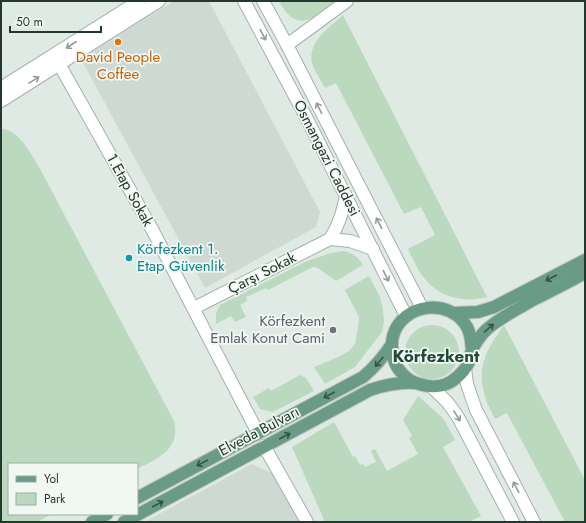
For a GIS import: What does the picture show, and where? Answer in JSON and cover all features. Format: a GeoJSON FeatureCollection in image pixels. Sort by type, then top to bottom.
{"type":"FeatureCollection","features":[{"type":"Feature","properties":{"kind":"main road"},"geometry":{"type":"LineString","coordinates":[[453,313],[478,312],[494,307],[585,260]]}},
{"type":"Feature","properties":{"kind":"main road"},"geometry":{"type":"LineString","coordinates":[[472,350],[471,338],[467,326],[453,313],[436,307],[422,308],[406,316],[400,323],[393,336],[392,350],[395,363],[403,375],[414,383],[427,387],[441,386],[453,381],[462,373],[469,362],[472,350],[484,331],[512,312],[585,273]]}},
{"type":"Feature","properties":{"kind":"main road","name":"Elveda Bulvarı"},"geometry":{"type":"LineString","coordinates":[[138,497],[363,377],[372,370],[392,344]]}},
{"type":"Feature","properties":{"kind":"main road","name":"Elveda Bulvarı"},"geometry":{"type":"LineString","coordinates":[[138,514],[370,390],[386,384],[401,382],[414,383]]}},
{"type":"Feature","properties":{"kind":"main road","name":"Elveda Bulvarı"},"geometry":{"type":"LineString","coordinates":[[124,522],[137,515]]}},
{"type":"Feature","properties":{"kind":"main road"},"geometry":{"type":"LineString","coordinates":[[92,522],[105,517]]}},
{"type":"Feature","properties":{"kind":"street"},"geometry":{"type":"LineString","coordinates":[[1,101],[139,1]]}},
{"type":"Feature","properties":{"kind":"street"},"geometry":{"type":"LineString","coordinates":[[1,88],[57,60],[159,1]]}},
{"type":"Feature","properties":{"kind":"street"},"geometry":{"type":"LineString","coordinates":[[238,1],[247,5]]}},
{"type":"Feature","properties":{"kind":"street","name":"Osmangazi Caddesi"},"geometry":{"type":"LineString","coordinates":[[263,1],[422,308]]}},
{"type":"Feature","properties":{"kind":"street"},"geometry":{"type":"LineString","coordinates":[[287,45],[347,1]]}},
{"type":"Feature","properties":{"kind":"street","name":"Osmangazi Caddesi"},"geometry":{"type":"LineString","coordinates":[[247,5],[306,117],[406,316]]}},
{"type":"Feature","properties":{"kind":"street","name":"1.Etap Sokak"},"geometry":{"type":"LineString","coordinates":[[57,60],[153,231],[258,433]]}},
{"type":"Feature","properties":{"kind":"street"},"geometry":{"type":"LineString","coordinates":[[346,196],[338,227],[330,239],[350,241],[373,249]]}},
{"type":"Feature","properties":{"kind":"street","name":"Çarşı Sokak"},"geometry":{"type":"LineString","coordinates":[[194,308],[330,239]]}},
{"type":"Feature","properties":{"kind":"street"},"geometry":{"type":"LineString","coordinates":[[465,368],[467,384],[476,410],[534,522]]}},
{"type":"Feature","properties":{"kind":"street"},"geometry":{"type":"LineString","coordinates":[[432,386],[448,403],[458,417],[513,522]]}},
{"type":"Feature","properties":{"kind":"street"},"geometry":{"type":"LineString","coordinates":[[264,446],[307,522]]}},
{"type":"Feature","properties":{"kind":"shaded area"},"geometry":{"type":"Polygon","coordinates":[[[174,1],[209,1],[320,212],[316,227],[205,288],[81,59],[174,1]]]}},
{"type":"Feature","properties":{"kind":"shaded area"},"geometry":{"type":"Polygon","coordinates":[[[252,464],[272,473],[299,522],[144,522],[252,464]]]}},
{"type":"Feature","properties":{"kind":"green space"},"geometry":{"type":"Polygon","coordinates":[[[279,1],[336,1],[313,17],[306,20],[299,20],[292,18],[279,1]]]}},
{"type":"Feature","properties":{"kind":"green space"},"geometry":{"type":"Polygon","coordinates":[[[343,15],[487,297],[479,299],[462,299],[445,295],[438,291],[422,276],[408,249],[435,235],[421,207],[404,214],[336,83],[325,88],[313,66],[311,58],[315,43],[325,31],[343,15]]]}},
{"type":"Feature","properties":{"kind":"green space"},"geometry":{"type":"Polygon","coordinates":[[[1,129],[7,130],[19,137],[36,162],[174,421],[175,431],[171,446],[153,461],[138,468],[138,463],[8,463],[8,515],[50,515],[37,522],[1,522],[1,129]]]}},
{"type":"Feature","properties":{"kind":"green space"},"geometry":{"type":"Polygon","coordinates":[[[344,251],[355,256],[363,265],[336,281],[318,268],[313,267],[268,290],[266,288],[246,297],[247,301],[240,305],[246,317],[235,322],[231,316],[216,324],[216,314],[220,305],[307,261],[331,253],[344,251]]]}},
{"type":"Feature","properties":{"kind":"green space"},"geometry":{"type":"Polygon","coordinates":[[[369,276],[380,297],[384,321],[382,332],[355,367],[325,384],[314,367],[349,351],[355,344],[359,317],[345,290],[369,276]]]}},
{"type":"Feature","properties":{"kind":"green space"},"geometry":{"type":"Polygon","coordinates":[[[427,325],[437,325],[447,329],[455,337],[459,347],[459,357],[455,367],[447,375],[437,379],[427,379],[417,375],[409,367],[405,357],[405,347],[409,337],[417,329],[427,325]]]}},
{"type":"Feature","properties":{"kind":"green space"},"geometry":{"type":"Polygon","coordinates":[[[504,325],[585,480],[585,522],[565,522],[507,413],[495,419],[487,402],[483,386],[483,367],[488,350],[504,325]]]}},
{"type":"Feature","properties":{"kind":"green space"},"geometry":{"type":"Polygon","coordinates":[[[300,375],[306,378],[314,391],[273,412],[260,409],[253,397],[269,388],[271,391],[300,375]]]}},
{"type":"Feature","properties":{"kind":"green space"},"geometry":{"type":"Polygon","coordinates":[[[418,396],[443,418],[455,440],[443,447],[481,516],[469,522],[325,522],[292,447],[334,422],[353,457],[355,456],[360,465],[363,464],[365,467],[376,462],[371,451],[375,449],[387,471],[418,454],[409,438],[412,436],[403,420],[418,396]]]}},
{"type":"Feature","properties":{"kind":"place","name":"David People Coffee"},"geometry":{"type":"Point","coordinates":[118,42]}},
{"type":"Feature","properties":{"kind":"place","name":"Körfezkent 1. Etap Güvenlik"},"geometry":{"type":"Point","coordinates":[129,258]}},
{"type":"Feature","properties":{"kind":"place","name":"Körfezkent Emlak Konut Cami"},"geometry":{"type":"Point","coordinates":[333,330]}},
{"type":"Feature","properties":{"kind":"district","name":"Körfezkent"},"geometry":{"type":"Point","coordinates":[436,356]}}]}
